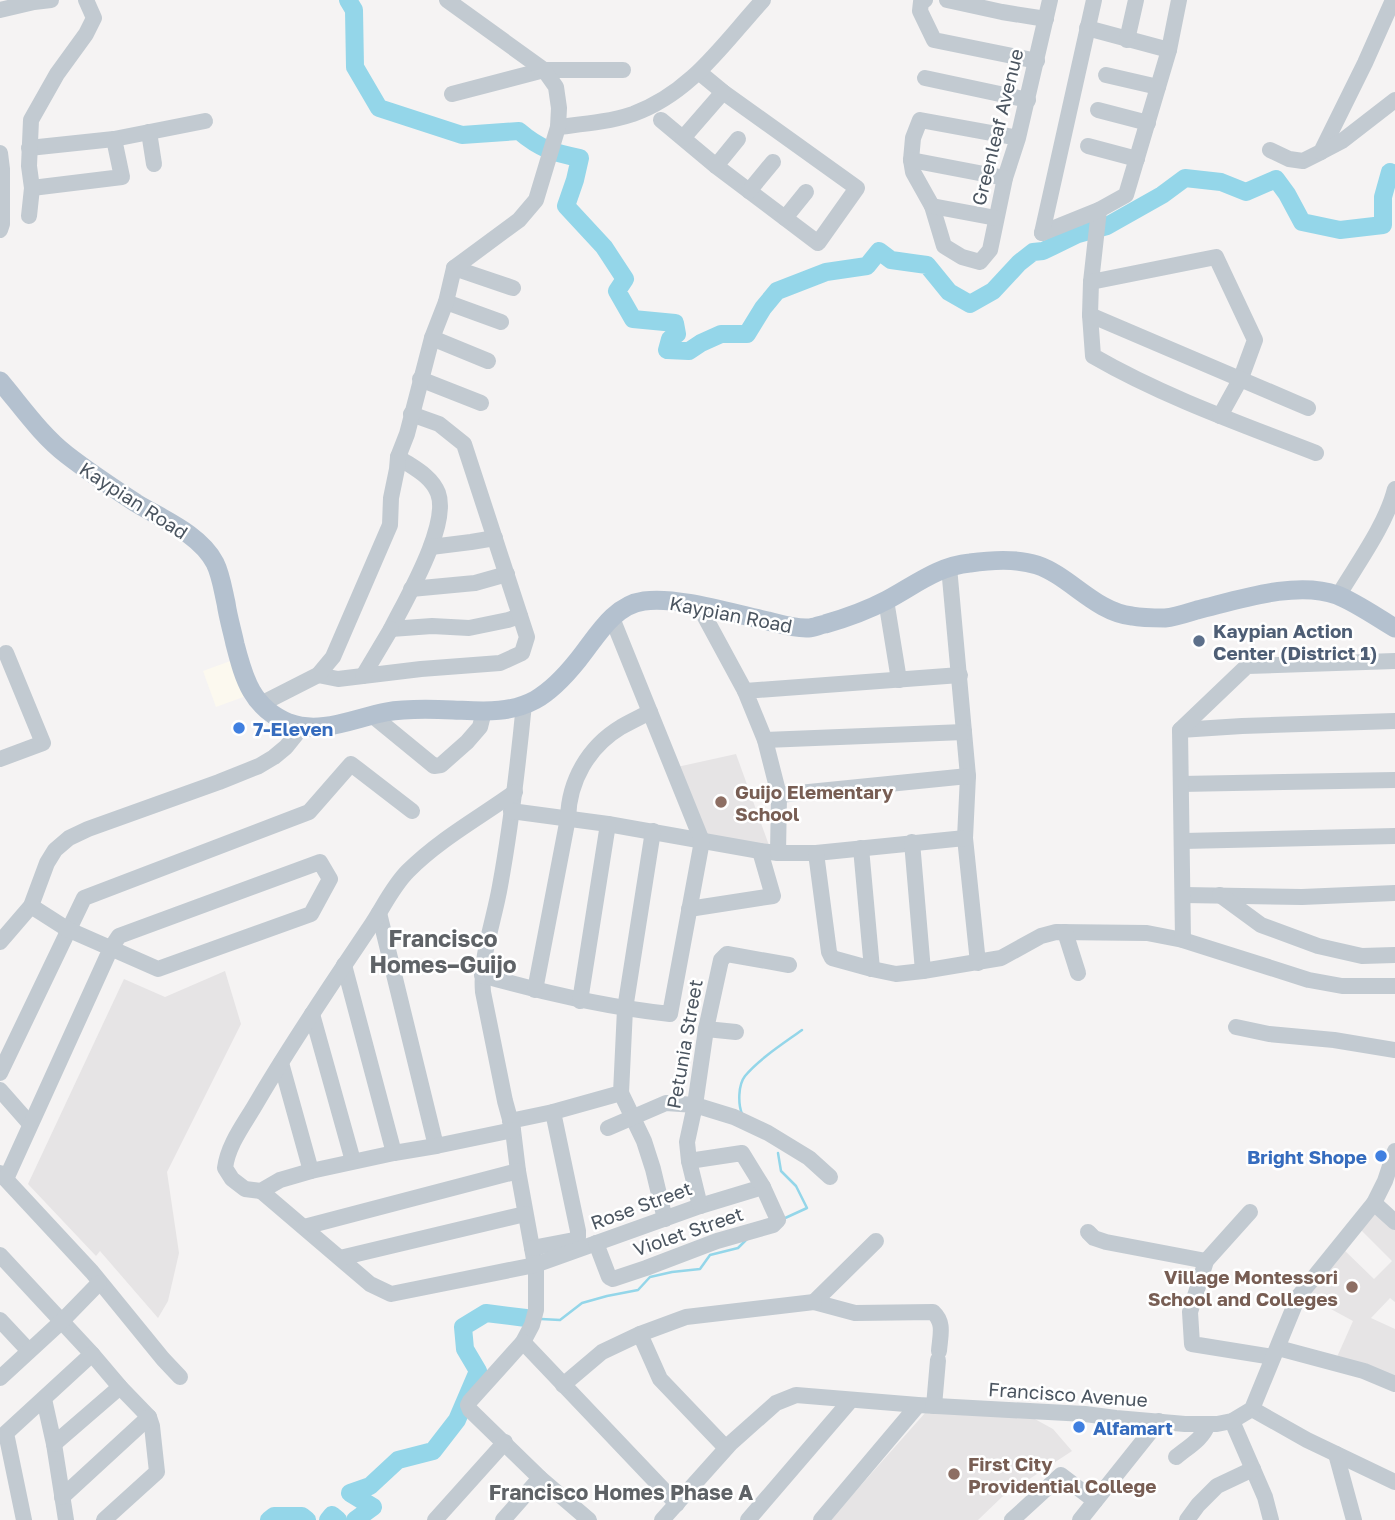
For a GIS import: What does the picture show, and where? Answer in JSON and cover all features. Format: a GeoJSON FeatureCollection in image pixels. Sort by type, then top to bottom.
{"type":"FeatureCollection","features":[{"type":"Feature","properties":{"kind":"main road","name":"Kaypian Road"},"geometry":{"type":"LineString","coordinates":[[0,381],[37,428],[68,456],[133,501],[191,536],[209,555],[215,562],[223,585],[243,674],[250,690],[275,716],[302,727],[317,728],[389,712],[432,709],[493,712],[524,704],[538,698],[558,681],[612,618],[627,606],[644,601],[699,606],[809,628],[836,621],[886,600],[927,575],[949,566],[970,563],[1014,561],[1038,565],[1098,603],[1127,616],[1167,618],[1257,596],[1309,590],[1338,596],[1395,628]]}},
{"type":"Feature","properties":{"kind":"street"},"geometry":{"type":"LineString","coordinates":[[0,10],[34,1],[51,0]]}},
{"type":"Feature","properties":{"kind":"street"},"geometry":{"type":"LineString","coordinates":[[29,216],[32,188],[29,148],[32,120],[57,74],[86,34],[94,18],[86,0]]}},
{"type":"Feature","properties":{"kind":"street"},"geometry":{"type":"LineString","coordinates":[[261,704],[318,676],[332,657],[390,525],[391,498],[398,457],[454,268],[519,220],[536,200],[558,127],[556,87],[544,70],[447,0]]}},
{"type":"Feature","properties":{"kind":"street"},"geometry":{"type":"LineString","coordinates":[[558,127],[608,121],[635,113],[667,97],[700,73],[762,0]]}},
{"type":"Feature","properties":{"kind":"street"},"geometry":{"type":"LineString","coordinates":[[925,0],[920,11],[934,40],[1037,61]]}},
{"type":"Feature","properties":{"kind":"street"},"geometry":{"type":"LineString","coordinates":[[947,0],[1004,6],[1046,19]]}},
{"type":"Feature","properties":{"kind":"street","name":"Greenleaf Avenue"},"geometry":{"type":"LineString","coordinates":[[932,206],[944,246],[962,257],[980,262],[990,250],[1005,178],[1028,100],[1050,0]]}},
{"type":"Feature","properties":{"kind":"street"},"geometry":{"type":"LineString","coordinates":[[1094,0],[1042,233],[1098,220],[1126,195],[1169,50],[1180,0]]}},
{"type":"Feature","properties":{"kind":"street"},"geometry":{"type":"LineString","coordinates":[[1127,40],[1136,0]]}},
{"type":"Feature","properties":{"kind":"street"},"geometry":{"type":"LineString","coordinates":[[1321,152],[1366,63],[1393,0]]}},
{"type":"Feature","properties":{"kind":"street"},"geometry":{"type":"LineString","coordinates":[[1087,28],[1169,50]]}},
{"type":"Feature","properties":{"kind":"street"},"geometry":{"type":"LineString","coordinates":[[452,94],[544,70],[623,70]]}},
{"type":"Feature","properties":{"kind":"street"},"geometry":{"type":"LineString","coordinates":[[662,120],[716,166],[818,243],[857,188],[700,73]]}},
{"type":"Feature","properties":{"kind":"street"},"geometry":{"type":"LineString","coordinates":[[1105,75],[1158,87]]}},
{"type":"Feature","properties":{"kind":"street"},"geometry":{"type":"LineString","coordinates":[[925,78],[1028,100]]}},
{"type":"Feature","properties":{"kind":"street"},"geometry":{"type":"LineString","coordinates":[[683,138],[723,92]]}},
{"type":"Feature","properties":{"kind":"street"},"geometry":{"type":"LineString","coordinates":[[1270,150],[1289,159],[1303,161],[1342,141],[1395,100]]}},
{"type":"Feature","properties":{"kind":"street"},"geometry":{"type":"LineString","coordinates":[[1098,110],[1148,123]]}},
{"type":"Feature","properties":{"kind":"street"},"geometry":{"type":"LineString","coordinates":[[996,218],[932,206],[913,172],[913,138],[920,120],[1018,138]]}},
{"type":"Feature","properties":{"kind":"street"},"geometry":{"type":"LineString","coordinates":[[29,148],[114,139],[205,121]]}},
{"type":"Feature","properties":{"kind":"street"},"geometry":{"type":"LineString","coordinates":[[149,132],[154,164]]}},
{"type":"Feature","properties":{"kind":"street"},"geometry":{"type":"LineString","coordinates":[[32,188],[122,177],[114,139]]}},
{"type":"Feature","properties":{"kind":"street"},"geometry":{"type":"LineString","coordinates":[[716,166],[738,139]]}},
{"type":"Feature","properties":{"kind":"street"},"geometry":{"type":"LineString","coordinates":[[1088,146],[1138,159]]}},
{"type":"Feature","properties":{"kind":"street"},"geometry":{"type":"LineString","coordinates":[[911,160],[1005,178]]}},
{"type":"Feature","properties":{"kind":"street"},"geometry":{"type":"LineString","coordinates":[[0,230],[1,161],[29,166]]}},
{"type":"Feature","properties":{"kind":"street"},"geometry":{"type":"LineString","coordinates":[[749,191],[773,162]]}},
{"type":"Feature","properties":{"kind":"street"},"geometry":{"type":"LineString","coordinates":[[785,218],[806,192]]}},
{"type":"Feature","properties":{"kind":"street"},"geometry":{"type":"LineString","coordinates":[[1098,220],[1091,282],[1093,356],[1113,368],[1220,416],[1316,453]]}},
{"type":"Feature","properties":{"kind":"street"},"geometry":{"type":"LineString","coordinates":[[1091,282],[1216,257],[1255,340],[1241,378],[1220,416]]}},
{"type":"Feature","properties":{"kind":"street"},"geometry":{"type":"LineString","coordinates":[[454,268],[513,288]]}},
{"type":"Feature","properties":{"kind":"street"},"geometry":{"type":"LineString","coordinates":[[446,302],[501,323]]}},
{"type":"Feature","properties":{"kind":"street"},"geometry":{"type":"LineString","coordinates":[[1090,315],[1308,408]]}},
{"type":"Feature","properties":{"kind":"street"},"geometry":{"type":"LineString","coordinates":[[432,338],[488,362]]}},
{"type":"Feature","properties":{"kind":"street"},"geometry":{"type":"LineString","coordinates":[[421,379],[481,403]]}},
{"type":"Feature","properties":{"kind":"street"},"geometry":{"type":"LineString","coordinates":[[318,676],[338,679],[500,663],[522,653],[527,636],[464,444],[439,424],[411,414]]}},
{"type":"Feature","properties":{"kind":"street"},"geometry":{"type":"LineString","coordinates":[[363,676],[391,629],[431,547],[440,511],[438,492],[427,476],[398,457]]}},
{"type":"Feature","properties":{"kind":"street"},"geometry":{"type":"LineString","coordinates":[[1338,596],[1382,522],[1391,505],[1395,489]]}},
{"type":"Feature","properties":{"kind":"street"},"geometry":{"type":"LineString","coordinates":[[431,547],[495,538]]}},
{"type":"Feature","properties":{"kind":"street"},"geometry":{"type":"LineString","coordinates":[[949,566],[968,776],[965,838],[978,963]]}},
{"type":"Feature","properties":{"kind":"street"},"geometry":{"type":"LineString","coordinates":[[411,589],[475,583],[507,574]]}},
{"type":"Feature","properties":{"kind":"street"},"geometry":{"type":"LineString","coordinates":[[886,600],[899,680]]}},
{"type":"Feature","properties":{"kind":"street"},"geometry":{"type":"LineString","coordinates":[[699,606],[746,691],[765,740],[779,795],[778,853]]}},
{"type":"Feature","properties":{"kind":"street"},"geometry":{"type":"LineString","coordinates":[[391,629],[432,626],[469,628],[520,616]]}},
{"type":"Feature","properties":{"kind":"street"},"geometry":{"type":"LineString","coordinates":[[482,975],[580,1000],[670,1014],[702,841],[612,618]]}},
{"type":"Feature","properties":{"kind":"street"},"geometry":{"type":"LineString","coordinates":[[0,759],[43,743],[6,653]]}},
{"type":"Feature","properties":{"kind":"street"},"geometry":{"type":"LineString","coordinates":[[1183,940],[1180,730],[1247,666],[1395,661]]}},
{"type":"Feature","properties":{"kind":"street"},"geometry":{"type":"LineString","coordinates":[[746,691],[960,675]]}},
{"type":"Feature","properties":{"kind":"street"},"geometry":{"type":"LineString","coordinates":[[524,704],[515,792],[482,975],[512,1126],[535,1265],[536,1310],[523,1342],[468,1405],[470,1410],[581,1518]]}},
{"type":"Feature","properties":{"kind":"street"},"geometry":{"type":"LineString","coordinates":[[373,716],[437,766],[467,742],[480,727],[484,711]]}},
{"type":"Feature","properties":{"kind":"street"},"geometry":{"type":"LineString","coordinates":[[535,990],[568,818],[568,802],[575,781],[587,758],[602,741],[650,712]]}},
{"type":"Feature","properties":{"kind":"street"},"geometry":{"type":"LineString","coordinates":[[1180,730],[1395,721]]}},
{"type":"Feature","properties":{"kind":"street"},"geometry":{"type":"LineString","coordinates":[[0,942],[31,906],[47,863],[55,850],[69,838],[259,766],[286,747],[302,727]]}},
{"type":"Feature","properties":{"kind":"street"},"geometry":{"type":"LineString","coordinates":[[765,740],[964,732]]}},
{"type":"Feature","properties":{"kind":"street"},"geometry":{"type":"LineString","coordinates":[[0,1073],[84,898],[309,812],[351,764],[412,811]]}},
{"type":"Feature","properties":{"kind":"street"},"geometry":{"type":"LineString","coordinates":[[779,795],[968,776]]}},
{"type":"Feature","properties":{"kind":"street"},"geometry":{"type":"LineString","coordinates":[[1181,784],[1395,780]]}},
{"type":"Feature","properties":{"kind":"street"},"geometry":{"type":"LineString","coordinates":[[311,1171],[281,1063],[391,891],[407,872],[430,851],[515,792]]}},
{"type":"Feature","properties":{"kind":"street"},"geometry":{"type":"LineString","coordinates":[[511,811],[653,831],[778,853],[816,853],[965,838]]}},
{"type":"Feature","properties":{"kind":"street"},"geometry":{"type":"LineString","coordinates":[[580,1000],[608,824]]}},
{"type":"Feature","properties":{"kind":"street"},"geometry":{"type":"LineString","coordinates":[[653,831],[625,1009],[621,1093],[644,1141],[665,1219]]}},
{"type":"Feature","properties":{"kind":"street"},"geometry":{"type":"LineString","coordinates":[[1183,841],[1395,836]]}},
{"type":"Feature","properties":{"kind":"street"},"geometry":{"type":"LineString","coordinates":[[912,842],[923,971]]}},
{"type":"Feature","properties":{"kind":"street"},"geometry":{"type":"LineString","coordinates":[[861,848],[872,969]]}},
{"type":"Feature","properties":{"kind":"street"},"geometry":{"type":"LineString","coordinates":[[689,909],[773,897],[760,851]]}},
{"type":"Feature","properties":{"kind":"street"},"geometry":{"type":"LineString","coordinates":[[816,853],[829,952],[832,958],[872,969],[896,974],[978,963],[1001,958],[1041,936],[1065,932],[1147,933],[1183,940],[1309,980],[1342,986],[1395,986]]}},
{"type":"Feature","properties":{"kind":"street"},"geometry":{"type":"LineString","coordinates":[[31,906],[68,929],[111,948],[158,969],[311,914],[330,879],[320,862],[119,936],[111,948],[30,1124],[3,1176],[92,1272],[180,1377]]}},
{"type":"Feature","properties":{"kind":"street"},"geometry":{"type":"LineString","coordinates":[[1184,895],[1302,897],[1395,892]]}},
{"type":"Feature","properties":{"kind":"street"},"geometry":{"type":"LineString","coordinates":[[1220,895],[1261,925],[1318,946],[1362,956],[1395,955]]}},
{"type":"Feature","properties":{"kind":"street"},"geometry":{"type":"LineString","coordinates":[[379,913],[436,1146]]}},
{"type":"Feature","properties":{"kind":"street"},"geometry":{"type":"LineString","coordinates":[[1065,932],[1078,973]]}},
{"type":"Feature","properties":{"kind":"street","name":"Petunia Street"},"geometry":{"type":"LineString","coordinates":[[699,1206],[687,1142],[721,960],[727,954],[789,965]]}},
{"type":"Feature","properties":{"kind":"street"},"geometry":{"type":"LineString","coordinates":[[344,965],[394,1153]]}},
{"type":"Feature","properties":{"kind":"street"},"geometry":{"type":"LineString","coordinates":[[312,1014],[353,1161]]}},
{"type":"Feature","properties":{"kind":"street"},"geometry":{"type":"LineString","coordinates":[[1236,1027],[1269,1034],[1334,1040],[1395,1050]]}},
{"type":"Feature","properties":{"kind":"street"},"geometry":{"type":"LineString","coordinates":[[706,1029],[736,1032]]}},
{"type":"Feature","properties":{"kind":"street","name":"Rose Street"},"geometry":{"type":"LineString","coordinates":[[281,1063],[233,1144],[225,1168],[232,1179],[245,1189],[261,1191],[370,1284],[391,1294],[535,1265],[699,1206],[763,1187]]}},
{"type":"Feature","properties":{"kind":"street"},"geometry":{"type":"LineString","coordinates":[[0,1090],[30,1124]]}},
{"type":"Feature","properties":{"kind":"street"},"geometry":{"type":"LineString","coordinates":[[261,1191],[280,1180],[311,1171],[436,1146],[621,1093]]}},
{"type":"Feature","properties":{"kind":"street"},"geometry":{"type":"LineString","coordinates":[[608,1128],[666,1103],[695,1105],[734,1117],[768,1133],[809,1158],[830,1177]]}},
{"type":"Feature","properties":{"kind":"street"},"geometry":{"type":"LineString","coordinates":[[532,1248],[578,1237],[552,1112]]}},
{"type":"Feature","properties":{"kind":"street"},"geometry":{"type":"LineString","coordinates":[[1395,1151],[1390,1184],[1298,1297],[1252,1409],[1395,1482]]}},
{"type":"Feature","properties":{"kind":"street"},"geometry":{"type":"LineString","coordinates":[[689,1161],[742,1153],[763,1187]]}},
{"type":"Feature","properties":{"kind":"street"},"geometry":{"type":"LineString","coordinates":[[304,1227],[518,1171]]}},
{"type":"Feature","properties":{"kind":"street","name":"Violet Street"},"geometry":{"type":"LineString","coordinates":[[596,1243],[609,1277],[613,1279],[646,1268],[717,1241],[773,1225],[778,1218],[763,1187]]}},
{"type":"Feature","properties":{"kind":"street"},"geometry":{"type":"LineString","coordinates":[[1374,1203],[1395,1222]]}},
{"type":"Feature","properties":{"kind":"street"},"geometry":{"type":"LineString","coordinates":[[1250,1212],[1206,1261],[1190,1312],[1192,1344],[1275,1353],[1363,1371],[1395,1384]]}},
{"type":"Feature","properties":{"kind":"street"},"geometry":{"type":"LineString","coordinates":[[340,1258],[526,1214]]}},
{"type":"Feature","properties":{"kind":"street"},"geometry":{"type":"LineString","coordinates":[[1088,1232],[1094,1238],[1106,1242],[1206,1261]]}},
{"type":"Feature","properties":{"kind":"street"},"geometry":{"type":"LineString","coordinates":[[814,1303],[876,1241]]}},
{"type":"Feature","properties":{"kind":"street"},"geometry":{"type":"LineString","coordinates":[[0,1255],[149,1417],[157,1472],[104,1520]]}},
{"type":"Feature","properties":{"kind":"street"},"geometry":{"type":"LineString","coordinates":[[0,1378],[99,1283]]}},
{"type":"Feature","properties":{"kind":"street"},"geometry":{"type":"LineString","coordinates":[[563,1385],[602,1352],[686,1317],[814,1303],[855,1313],[933,1312],[942,1323],[939,1356],[926,1406],[821,1520]]}},
{"type":"Feature","properties":{"kind":"street"},"geometry":{"type":"LineString","coordinates":[[0,1320],[29,1351]]}},
{"type":"Feature","properties":{"kind":"street"},"geometry":{"type":"LineString","coordinates":[[640,1334],[660,1380],[726,1447]]}},
{"type":"Feature","properties":{"kind":"street"},"geometry":{"type":"LineString","coordinates":[[523,1342],[677,1504]]}},
{"type":"Feature","properties":{"kind":"street"},"geometry":{"type":"LineString","coordinates":[[24,1520],[6,1433],[92,1354]]}},
{"type":"Feature","properties":{"kind":"street"},"geometry":{"type":"LineString","coordinates":[[54,1444],[120,1387]]}},
{"type":"Feature","properties":{"kind":"street","name":"Francisco Avenue"},"geometry":{"type":"LineString","coordinates":[[662,1520],[726,1447],[776,1403],[796,1395],[1208,1424],[1232,1421],[1252,1409]]}},
{"type":"Feature","properties":{"kind":"street"},"geometry":{"type":"LineString","coordinates":[[44,1399],[66,1520]]}},
{"type":"Feature","properties":{"kind":"street"},"geometry":{"type":"LineString","coordinates":[[748,1520],[852,1400]]}},
{"type":"Feature","properties":{"kind":"street"},"geometry":{"type":"LineString","coordinates":[[62,1497],[149,1417]]}},
{"type":"Feature","properties":{"kind":"street"},"geometry":{"type":"LineString","coordinates":[[1080,1520],[1159,1421]]}},
{"type":"Feature","properties":{"kind":"street"},"geometry":{"type":"LineString","coordinates":[[1232,1421],[1265,1497],[1271,1520]]}},
{"type":"Feature","properties":{"kind":"street"},"geometry":{"type":"LineString","coordinates":[[1176,1457],[1201,1438],[1208,1424]]}},
{"type":"Feature","properties":{"kind":"street"},"geometry":{"type":"LineString","coordinates":[[435,1520],[505,1442]]}},
{"type":"Feature","properties":{"kind":"street"},"geometry":{"type":"LineString","coordinates":[[1336,1454],[1354,1520]]}},
{"type":"Feature","properties":{"kind":"street"},"geometry":{"type":"LineString","coordinates":[[1187,1520],[1217,1486],[1253,1469]]}},
{"type":"Feature","properties":{"kind":"street"},"geometry":{"type":"LineString","coordinates":[[1013,1520],[1061,1475],[1095,1501]]}},
{"type":"Feature","properties":{"kind":"street"},"geometry":{"type":"LineString","coordinates":[[503,1520],[540,1478]]}},
{"type":"Feature","properties":{"kind":"shaded area"},"geometry":{"type":"Polygon","coordinates":[[[233,660],[246,696],[216,707],[203,671],[233,660]]]}},
{"type":"Feature","properties":{"kind":"shaded area","name":"Guijo Elementary School"},"geometry":{"type":"Polygon","coordinates":[[[736,754],[770,848],[703,837],[677,767],[736,754]]]}},
{"type":"Feature","properties":{"kind":"shaded area"},"geometry":{"type":"Polygon","coordinates":[[[225,971],[241,1024],[167,1172],[179,1253],[168,1301],[158,1318],[100,1251],[96,1256],[28,1184],[124,979],[165,997],[225,971]]]}},
{"type":"Feature","properties":{"kind":"shaded area","name":"Village Montessori School and Colleges"},"geometry":{"type":"Polygon","coordinates":[[[1378,1208],[1395,1224],[1395,1302],[1390,1298],[1371,1318],[1395,1329],[1395,1377],[1337,1357],[1353,1321],[1303,1294],[1343,1249],[1374,1279],[1392,1261],[1360,1229],[1378,1208]]]}},
{"type":"Feature","properties":{"kind":"shaded area","name":"First City Providential College"},"geometry":{"type":"Polygon","coordinates":[[[925,1413],[1033,1418],[1053,1429],[1072,1451],[1002,1497],[978,1520],[830,1520],[925,1413]]]}},
{"type":"Feature","properties":{"kind":"waterway"},"geometry":{"type":"LineString","coordinates":[[348,0],[354,10],[355,67],[379,108],[462,135],[519,131],[548,149],[580,158],[566,206],[604,247],[625,279],[617,291],[633,319],[675,323],[677,334],[670,339],[667,350],[689,351],[721,334],[747,334],[777,291],[826,272],[867,266],[879,251],[891,260],[927,265],[949,292],[970,304],[993,291],[1033,252],[1043,251],[1078,234],[1107,226],[1162,195],[1185,178],[1221,182],[1246,192],[1276,179],[1302,222],[1340,230],[1383,225],[1383,197],[1390,172],[1395,174]]}},
{"type":"Feature","properties":{"kind":"waterway"},"geometry":{"type":"LineString","coordinates":[[742,1114],[739,1095],[745,1076],[764,1057],[802,1030]]}},
{"type":"Feature","properties":{"kind":"waterway"},"geometry":{"type":"LineString","coordinates":[[778,1153],[781,1171],[796,1186],[807,1208],[783,1219]]}},
{"type":"Feature","properties":{"kind":"waterway"},"geometry":{"type":"LineString","coordinates":[[541,1319],[560,1320],[582,1303],[638,1290],[650,1277],[700,1269],[710,1255],[738,1248],[747,1239]]}},
{"type":"Feature","properties":{"kind":"waterway"},"geometry":{"type":"LineString","coordinates":[[355,1520],[373,1507],[350,1493],[370,1486],[398,1460],[433,1451],[457,1420],[478,1371],[465,1349],[463,1327],[486,1313],[526,1318]]}},
{"type":"Feature","properties":{"kind":"waterway"},"geometry":{"type":"LineString","coordinates":[[328,1520],[332,1515],[338,1520]]}},
{"type":"Feature","properties":{"kind":"waterway"},"geometry":{"type":"LineString","coordinates":[[269,1520],[274,1516],[302,1516],[307,1520]]}},
{"type":"Feature","properties":{"kind":"place","name":"Kaypian Action Center (District 1)"},"geometry":{"type":"Point","coordinates":[1199,641]}},
{"type":"Feature","properties":{"kind":"place","name":"7-Eleven"},"geometry":{"type":"Point","coordinates":[239,728]}},
{"type":"Feature","properties":{"kind":"place","name":"Guijo Elementary School"},"geometry":{"type":"Point","coordinates":[721,802]}},
{"type":"Feature","properties":{"kind":"place","name":"Bright Shope"},"geometry":{"type":"Point","coordinates":[1381,1156]}},
{"type":"Feature","properties":{"kind":"place","name":"Village Montessori School and Colleges"},"geometry":{"type":"Point","coordinates":[1352,1287]}},
{"type":"Feature","properties":{"kind":"place","name":"Alfamart"},"geometry":{"type":"Point","coordinates":[1079,1427]}},
{"type":"Feature","properties":{"kind":"place","name":"First City Providential College"},"geometry":{"type":"Point","coordinates":[954,1474]}},
{"type":"Feature","properties":{"kind":"district","name":"Francisco Homes–Guijo"},"geometry":{"type":"Point","coordinates":[443,951]}},
{"type":"Feature","properties":{"kind":"district","name":"Francisco Homes Phase A"},"geometry":{"type":"Point","coordinates":[621,1492]}}]}
